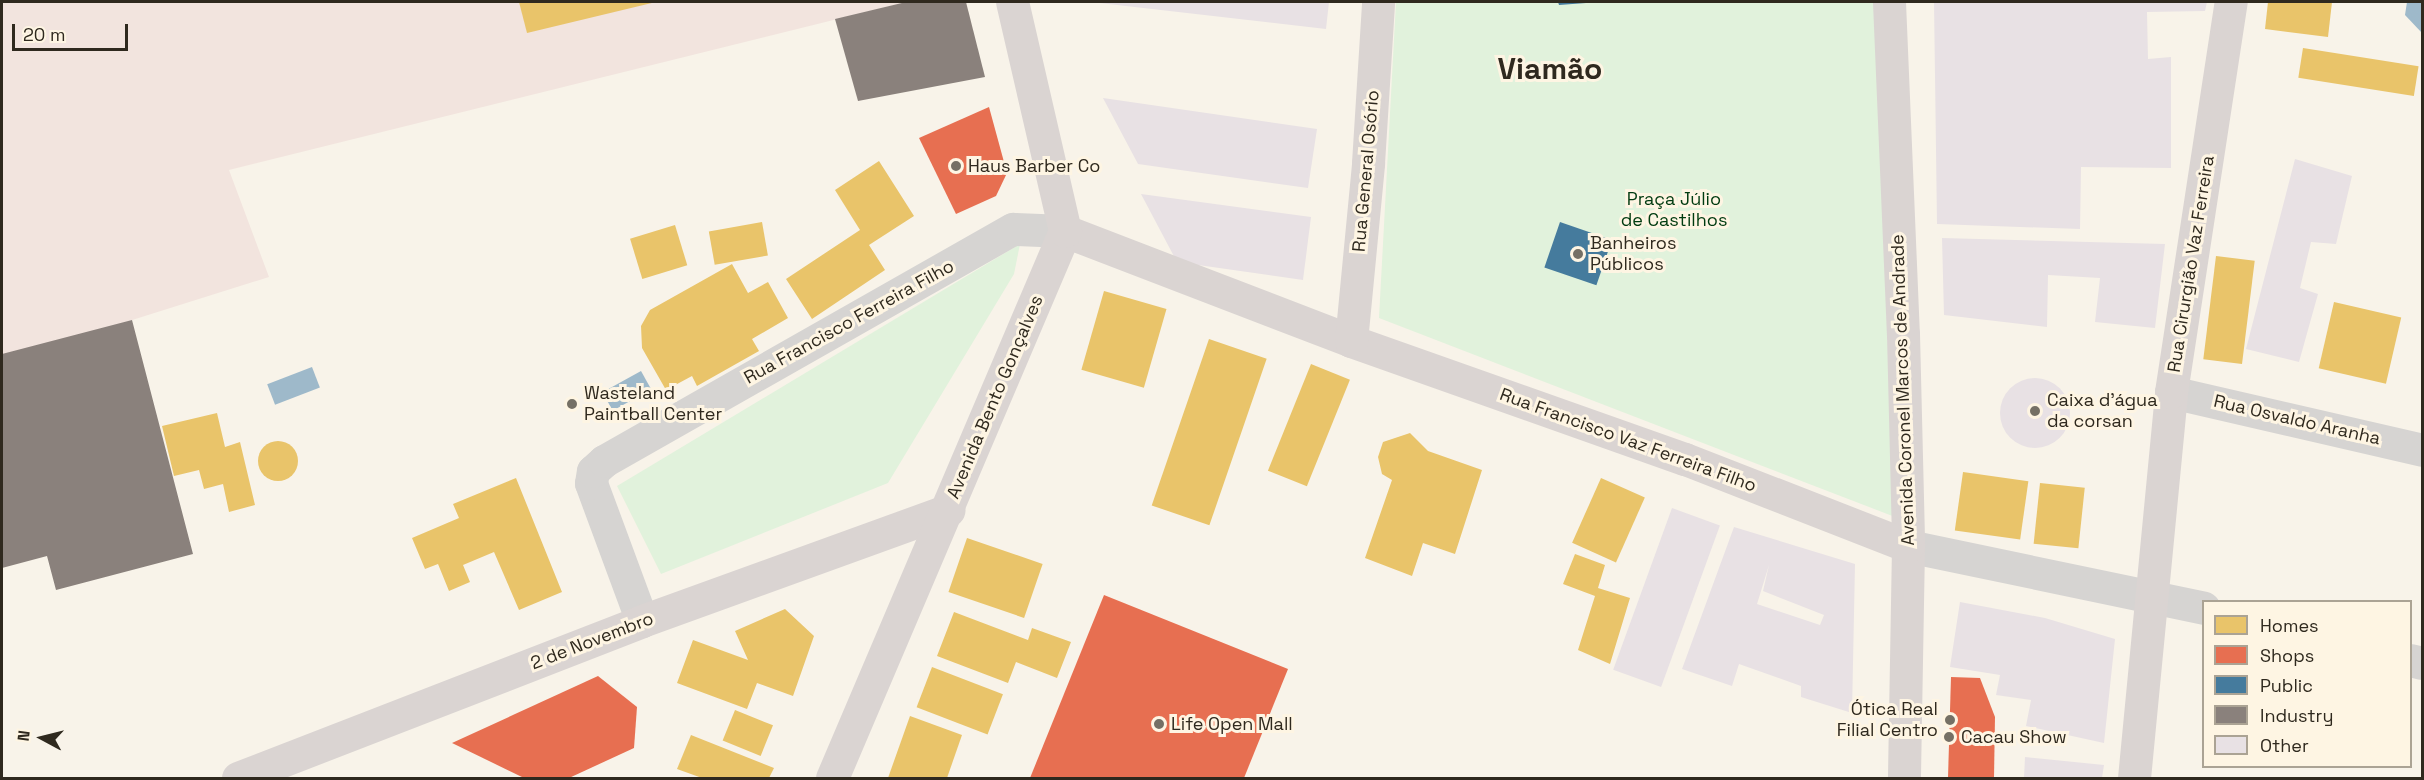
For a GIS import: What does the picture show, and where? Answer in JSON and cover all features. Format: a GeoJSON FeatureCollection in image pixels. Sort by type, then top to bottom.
{"type":"FeatureCollection","features":[{"type":"Feature","properties":{"kind":"street"},"geometry":{"type":"LineString","coordinates":[[1012,2],[1065,231]]}},
{"type":"Feature","properties":{"kind":"street","name":"Rua General Osório"},"geometry":{"type":"LineString","coordinates":[[1351,341],[1368,163],[1378,2]]}},
{"type":"Feature","properties":{"kind":"street","name":"Avenida Coronel Marcos de Andrade"},"geometry":{"type":"LineString","coordinates":[[1889,2],[1903,334],[1908,546],[1905,778]]}},
{"type":"Feature","properties":{"kind":"street","name":"Rua Cirurgião Vaz Ferreira"},"geometry":{"type":"LineString","coordinates":[[2134,778],[2171,392],[2231,2]]}},
{"type":"Feature","properties":{"kind":"street","name":"Rua Francisco Ferreira Filho"},"geometry":{"type":"LineString","coordinates":[[642,621],[591,483],[593,471],[604,461],[1013,229],[1065,231]]}},
{"type":"Feature","properties":{"kind":"street","name":"Rua Francisco Vaz Ferreira Filho"},"geometry":{"type":"LineString","coordinates":[[1065,231],[1351,341],[1685,459],[1908,546],[2202,608]]}},
{"type":"Feature","properties":{"kind":"street","name":"Avenida Bento Gonçalves"},"geometry":{"type":"LineString","coordinates":[[832,778],[1065,231]]}},
{"type":"Feature","properties":{"kind":"street","name":"Rua Osvaldo Aranha"},"geometry":{"type":"LineString","coordinates":[[2171,392],[2422,450]]}},
{"type":"Feature","properties":{"kind":"street","name":"2 de Novembro"},"geometry":{"type":"LineString","coordinates":[[238,778],[642,621],[948,510]]}},
{"type":"Feature","properties":{"kind":"shaded area"},"geometry":{"type":"Polygon","coordinates":[[[2,2],[906,2],[229,170],[269,277],[2,361],[2,2]]]}},
{"type":"Feature","properties":{"kind":"green space","name":"Praça Júlio de Castilhos"},"geometry":{"type":"Polygon","coordinates":[[[1396,2],[1874,2],[1895,517],[1379,318],[1396,2]]]}},
{"type":"Feature","properties":{"kind":"green space"},"geometry":{"type":"Polygon","coordinates":[[[1020,244],[1014,274],[888,483],[661,574],[617,486],[1020,244]]]}},
{"type":"Feature","properties":{"kind":"water"},"geometry":{"type":"Polygon","coordinates":[[[2407,2],[2422,2],[2422,33],[2405,15],[2407,2]]]}},
{"type":"Feature","properties":{"kind":"water"},"geometry":{"type":"Polygon","coordinates":[[[312,367],[320,388],[275,405],[267,384],[312,367]]]}},
{"type":"Feature","properties":{"kind":"water"},"geometry":{"type":"Polygon","coordinates":[[[641,371],[651,389],[613,411],[603,392],[641,371]]]}},
{"type":"Feature","properties":{"kind":"building: Homes"},"geometry":{"type":"Polygon","coordinates":[[[519,2],[656,2],[527,33],[519,2]]]}},
{"type":"Feature","properties":{"kind":"building: Homes"},"geometry":{"type":"Polygon","coordinates":[[[2268,2],[2332,2],[2328,37],[2265,29],[2268,2]]]}},
{"type":"Feature","properties":{"kind":"building: Homes"},"geometry":{"type":"Polygon","coordinates":[[[2303,48],[2419,66],[2414,96],[2298,78],[2303,48]]]}},
{"type":"Feature","properties":{"kind":"building: Homes"},"geometry":{"type":"Polygon","coordinates":[[[879,161],[914,216],[869,245],[885,270],[812,319],[786,279],[860,230],[835,190],[879,161]]]}},
{"type":"Feature","properties":{"kind":"building: Homes"},"geometry":{"type":"Polygon","coordinates":[[[762,222],[768,255],[715,265],[709,231],[762,222]]]}},
{"type":"Feature","properties":{"kind":"building: Homes"},"geometry":{"type":"Polygon","coordinates":[[[675,225],[687,265],[642,279],[630,239],[675,225]]]}},
{"type":"Feature","properties":{"kind":"building: Homes"},"geometry":{"type":"Polygon","coordinates":[[[2216,256],[2255,261],[2242,364],[2203,359],[2216,256]]]}},
{"type":"Feature","properties":{"kind":"building: Homes"},"geometry":{"type":"Polygon","coordinates":[[[732,264],[748,293],[768,282],[788,318],[752,339],[759,351],[697,386],[692,376],[666,390],[642,348],[641,326],[650,310],[732,264]]]}},
{"type":"Feature","properties":{"kind":"building: Homes"},"geometry":{"type":"Polygon","coordinates":[[[1104,291],[1166,309],[1144,388],[1081,370],[1104,291]]]}},
{"type":"Feature","properties":{"kind":"building: Homes"},"geometry":{"type":"Polygon","coordinates":[[[2334,302],[2401,318],[2386,384],[2319,368],[2334,302]]]}},
{"type":"Feature","properties":{"kind":"building: Homes"},"geometry":{"type":"Polygon","coordinates":[[[1209,339],[1267,359],[1209,525],[1152,505],[1209,339]]]}},
{"type":"Feature","properties":{"kind":"building: Homes"},"geometry":{"type":"Polygon","coordinates":[[[1311,364],[1350,380],[1307,486],[1268,471],[1311,364]]]}},
{"type":"Feature","properties":{"kind":"building: Homes"},"geometry":{"type":"Polygon","coordinates":[[[217,413],[225,447],[240,442],[255,505],[229,512],[223,484],[204,489],[199,470],[174,476],[162,426],[217,413]]]}},
{"type":"Feature","properties":{"kind":"building: Homes"},"geometry":{"type":"Polygon","coordinates":[[[1410,433],[1428,451],[1482,470],[1455,554],[1423,543],[1412,576],[1365,558],[1392,480],[1382,474],[1378,457],[1383,442],[1410,433]]]}},
{"type":"Feature","properties":{"kind":"building: Homes"},"geometry":{"type":"Polygon","coordinates":[[[278,441],[286,442],[292,447],[297,453],[297,469],[292,475],[286,480],[278,481],[270,480],[264,475],[259,469],[258,461],[259,453],[264,447],[270,442],[278,441]]]}},
{"type":"Feature","properties":{"kind":"building: Homes"},"geometry":{"type":"Polygon","coordinates":[[[1963,472],[2028,481],[2020,540],[1955,530],[1963,472]]]}},
{"type":"Feature","properties":{"kind":"building: Homes"},"geometry":{"type":"Polygon","coordinates":[[[516,478],[562,592],[519,610],[494,552],[463,565],[470,582],[449,591],[438,564],[425,569],[412,538],[459,518],[453,504],[516,478]]]}},
{"type":"Feature","properties":{"kind":"building: Homes"},"geometry":{"type":"Polygon","coordinates":[[[1601,478],[1645,498],[1616,562],[1572,543],[1601,478]]]}},
{"type":"Feature","properties":{"kind":"building: Homes"},"geometry":{"type":"Polygon","coordinates":[[[2040,483],[2085,488],[2078,548],[2034,544],[2040,483]]]}},
{"type":"Feature","properties":{"kind":"building: Homes"},"geometry":{"type":"Polygon","coordinates":[[[967,538],[1043,564],[1024,618],[948,592],[967,538]]]}},
{"type":"Feature","properties":{"kind":"building: Homes"},"geometry":{"type":"Polygon","coordinates":[[[1575,554],[1605,565],[1598,588],[1630,598],[1610,664],[1578,650],[1595,596],[1563,584],[1575,554]]]}},
{"type":"Feature","properties":{"kind":"building: Homes"},"geometry":{"type":"Polygon","coordinates":[[[785,609],[814,636],[793,696],[757,683],[747,709],[677,683],[693,640],[748,660],[735,631],[785,609]]]}},
{"type":"Feature","properties":{"kind":"building: Homes"},"geometry":{"type":"Polygon","coordinates":[[[954,612],[1028,640],[1032,628],[1071,642],[1057,678],[1016,662],[1008,683],[937,656],[954,612]]]}},
{"type":"Feature","properties":{"kind":"building: Homes"},"geometry":{"type":"Polygon","coordinates":[[[932,667],[1003,694],[988,734],[917,707],[932,667]]]}},
{"type":"Feature","properties":{"kind":"building: Homes"},"geometry":{"type":"Polygon","coordinates":[[[735,710],[773,725],[761,756],[723,741],[735,710]]]}},
{"type":"Feature","properties":{"kind":"building: Homes"},"geometry":{"type":"Polygon","coordinates":[[[910,716],[962,735],[947,778],[888,778],[910,716]]]}},
{"type":"Feature","properties":{"kind":"building: Homes"},"geometry":{"type":"Polygon","coordinates":[[[691,735],[774,768],[769,778],[702,778],[677,769],[691,735]]]}},
{"type":"Feature","properties":{"kind":"building: Shops"},"geometry":{"type":"Polygon","coordinates":[[[989,107],[1007,173],[996,196],[956,214],[919,138],[989,107]]]}},
{"type":"Feature","properties":{"kind":"building: Shops","name":"Life Open Mall"},"geometry":{"type":"Polygon","coordinates":[[[1104,595],[1288,669],[1244,778],[1030,778],[1104,595]]]}},
{"type":"Feature","properties":{"kind":"building: Shops"},"geometry":{"type":"Polygon","coordinates":[[[598,676],[637,707],[634,748],[569,778],[524,778],[452,743],[598,676]]]}},
{"type":"Feature","properties":{"kind":"building: Shops"},"geometry":{"type":"Polygon","coordinates":[[[1951,677],[1980,678],[1995,717],[1994,778],[1948,778],[1951,677]]]}},
{"type":"Feature","properties":{"kind":"building: Public"},"geometry":{"type":"Polygon","coordinates":[[[1558,2],[1586,2],[1586,3],[1559,5],[1558,2]]]}},
{"type":"Feature","properties":{"kind":"building: Public","name":"Banheiros Públicos"},"geometry":{"type":"Polygon","coordinates":[[[1560,222],[1612,240],[1596,285],[1544,267],[1560,222]]]}},
{"type":"Feature","properties":{"kind":"building: Industry"},"geometry":{"type":"Polygon","coordinates":[[[906,2],[966,2],[985,77],[858,101],[835,19],[906,2]]]}},
{"type":"Feature","properties":{"kind":"building: Industry"},"geometry":{"type":"Polygon","coordinates":[[[132,320],[193,554],[56,590],[47,556],[2,568],[2,354],[132,320]]]}},
{"type":"Feature","properties":{"kind":"building: Other"},"geometry":{"type":"Polygon","coordinates":[[[1091,2],[1329,2],[1326,29],[1091,2]]]}},
{"type":"Feature","properties":{"kind":"building: Other"},"geometry":{"type":"Polygon","coordinates":[[[1934,2],[2207,2],[2205,11],[2147,12],[2148,59],[2171,57],[2171,168],[2081,167],[2080,229],[1937,224],[1934,2]]]}},
{"type":"Feature","properties":{"kind":"building: Other"},"geometry":{"type":"Polygon","coordinates":[[[1103,98],[1317,129],[1308,188],[1138,164],[1103,98]]]}},
{"type":"Feature","properties":{"kind":"building: Other"},"geometry":{"type":"Polygon","coordinates":[[[2295,159],[2352,176],[2336,244],[2311,242],[2300,288],[2318,294],[2299,362],[2246,349],[2295,159]]]}},
{"type":"Feature","properties":{"kind":"building: Other"},"geometry":{"type":"Polygon","coordinates":[[[1141,194],[1311,217],[1303,280],[1177,262],[1141,194]]]}},
{"type":"Feature","properties":{"kind":"building: Other"},"geometry":{"type":"Polygon","coordinates":[[[1942,238],[2165,244],[2155,328],[2095,322],[2100,278],[2048,275],[2047,327],[1944,315],[1942,238]]]}},
{"type":"Feature","properties":{"kind":"building: Other","name":"Caixa d'água da corsan"},"geometry":{"type":"Polygon","coordinates":[[[2042,378],[2055,384],[2064,393],[2068,399],[2070,413],[2068,427],[2060,438],[2049,446],[2028,448],[2010,438],[2002,427],[2000,406],[2010,388],[2021,380],[2042,378]]]}},
{"type":"Feature","properties":{"kind":"building: Other"},"geometry":{"type":"Polygon","coordinates":[[[1672,508],[1720,525],[1661,687],[1613,670],[1672,508]]]}},
{"type":"Feature","properties":{"kind":"building: Other"},"geometry":{"type":"Polygon","coordinates":[[[1734,527],[1855,564],[1852,713],[1801,697],[1801,686],[1739,664],[1732,686],[1682,669],[1734,527]],[[1769,565],[1757,604],[1820,625],[1824,615],[1763,591],[1769,565]]]}},
{"type":"Feature","properties":{"kind":"building: Other"},"geometry":{"type":"Polygon","coordinates":[[[1960,602],[2045,618],[2115,639],[2104,743],[2026,726],[2031,700],[1996,695],[2000,675],[1950,667],[1960,602]]]}},
{"type":"Feature","properties":{"kind":"building: Other"},"geometry":{"type":"Polygon","coordinates":[[[2025,757],[2104,765],[2102,778],[2024,778],[2025,757]]]}},
{"type":"Feature","properties":{"kind":"place","name":"Haus Barber Co"},"geometry":{"type":"Point","coordinates":[956,166]}},
{"type":"Feature","properties":{"kind":"place","name":"Banheiros Públicos"},"geometry":{"type":"Point","coordinates":[1578,254]}},
{"type":"Feature","properties":{"kind":"place","name":"Wasteland Paintball Center"},"geometry":{"type":"Point","coordinates":[572,404]}},
{"type":"Feature","properties":{"kind":"place","name":"Caixa d'água da corsan"},"geometry":{"type":"Point","coordinates":[2035,411]}},
{"type":"Feature","properties":{"kind":"place","name":"Ótica Real Filial Centro"},"geometry":{"type":"Point","coordinates":[1950,720]}},
{"type":"Feature","properties":{"kind":"place","name":"Life Open Mall"},"geometry":{"type":"Point","coordinates":[1159,724]}},
{"type":"Feature","properties":{"kind":"place","name":"Cacau Show"},"geometry":{"type":"Point","coordinates":[1949,737]}},
{"type":"Feature","properties":{"kind":"district","name":"Viamão"},"geometry":{"type":"Point","coordinates":[1550,69]}}]}
